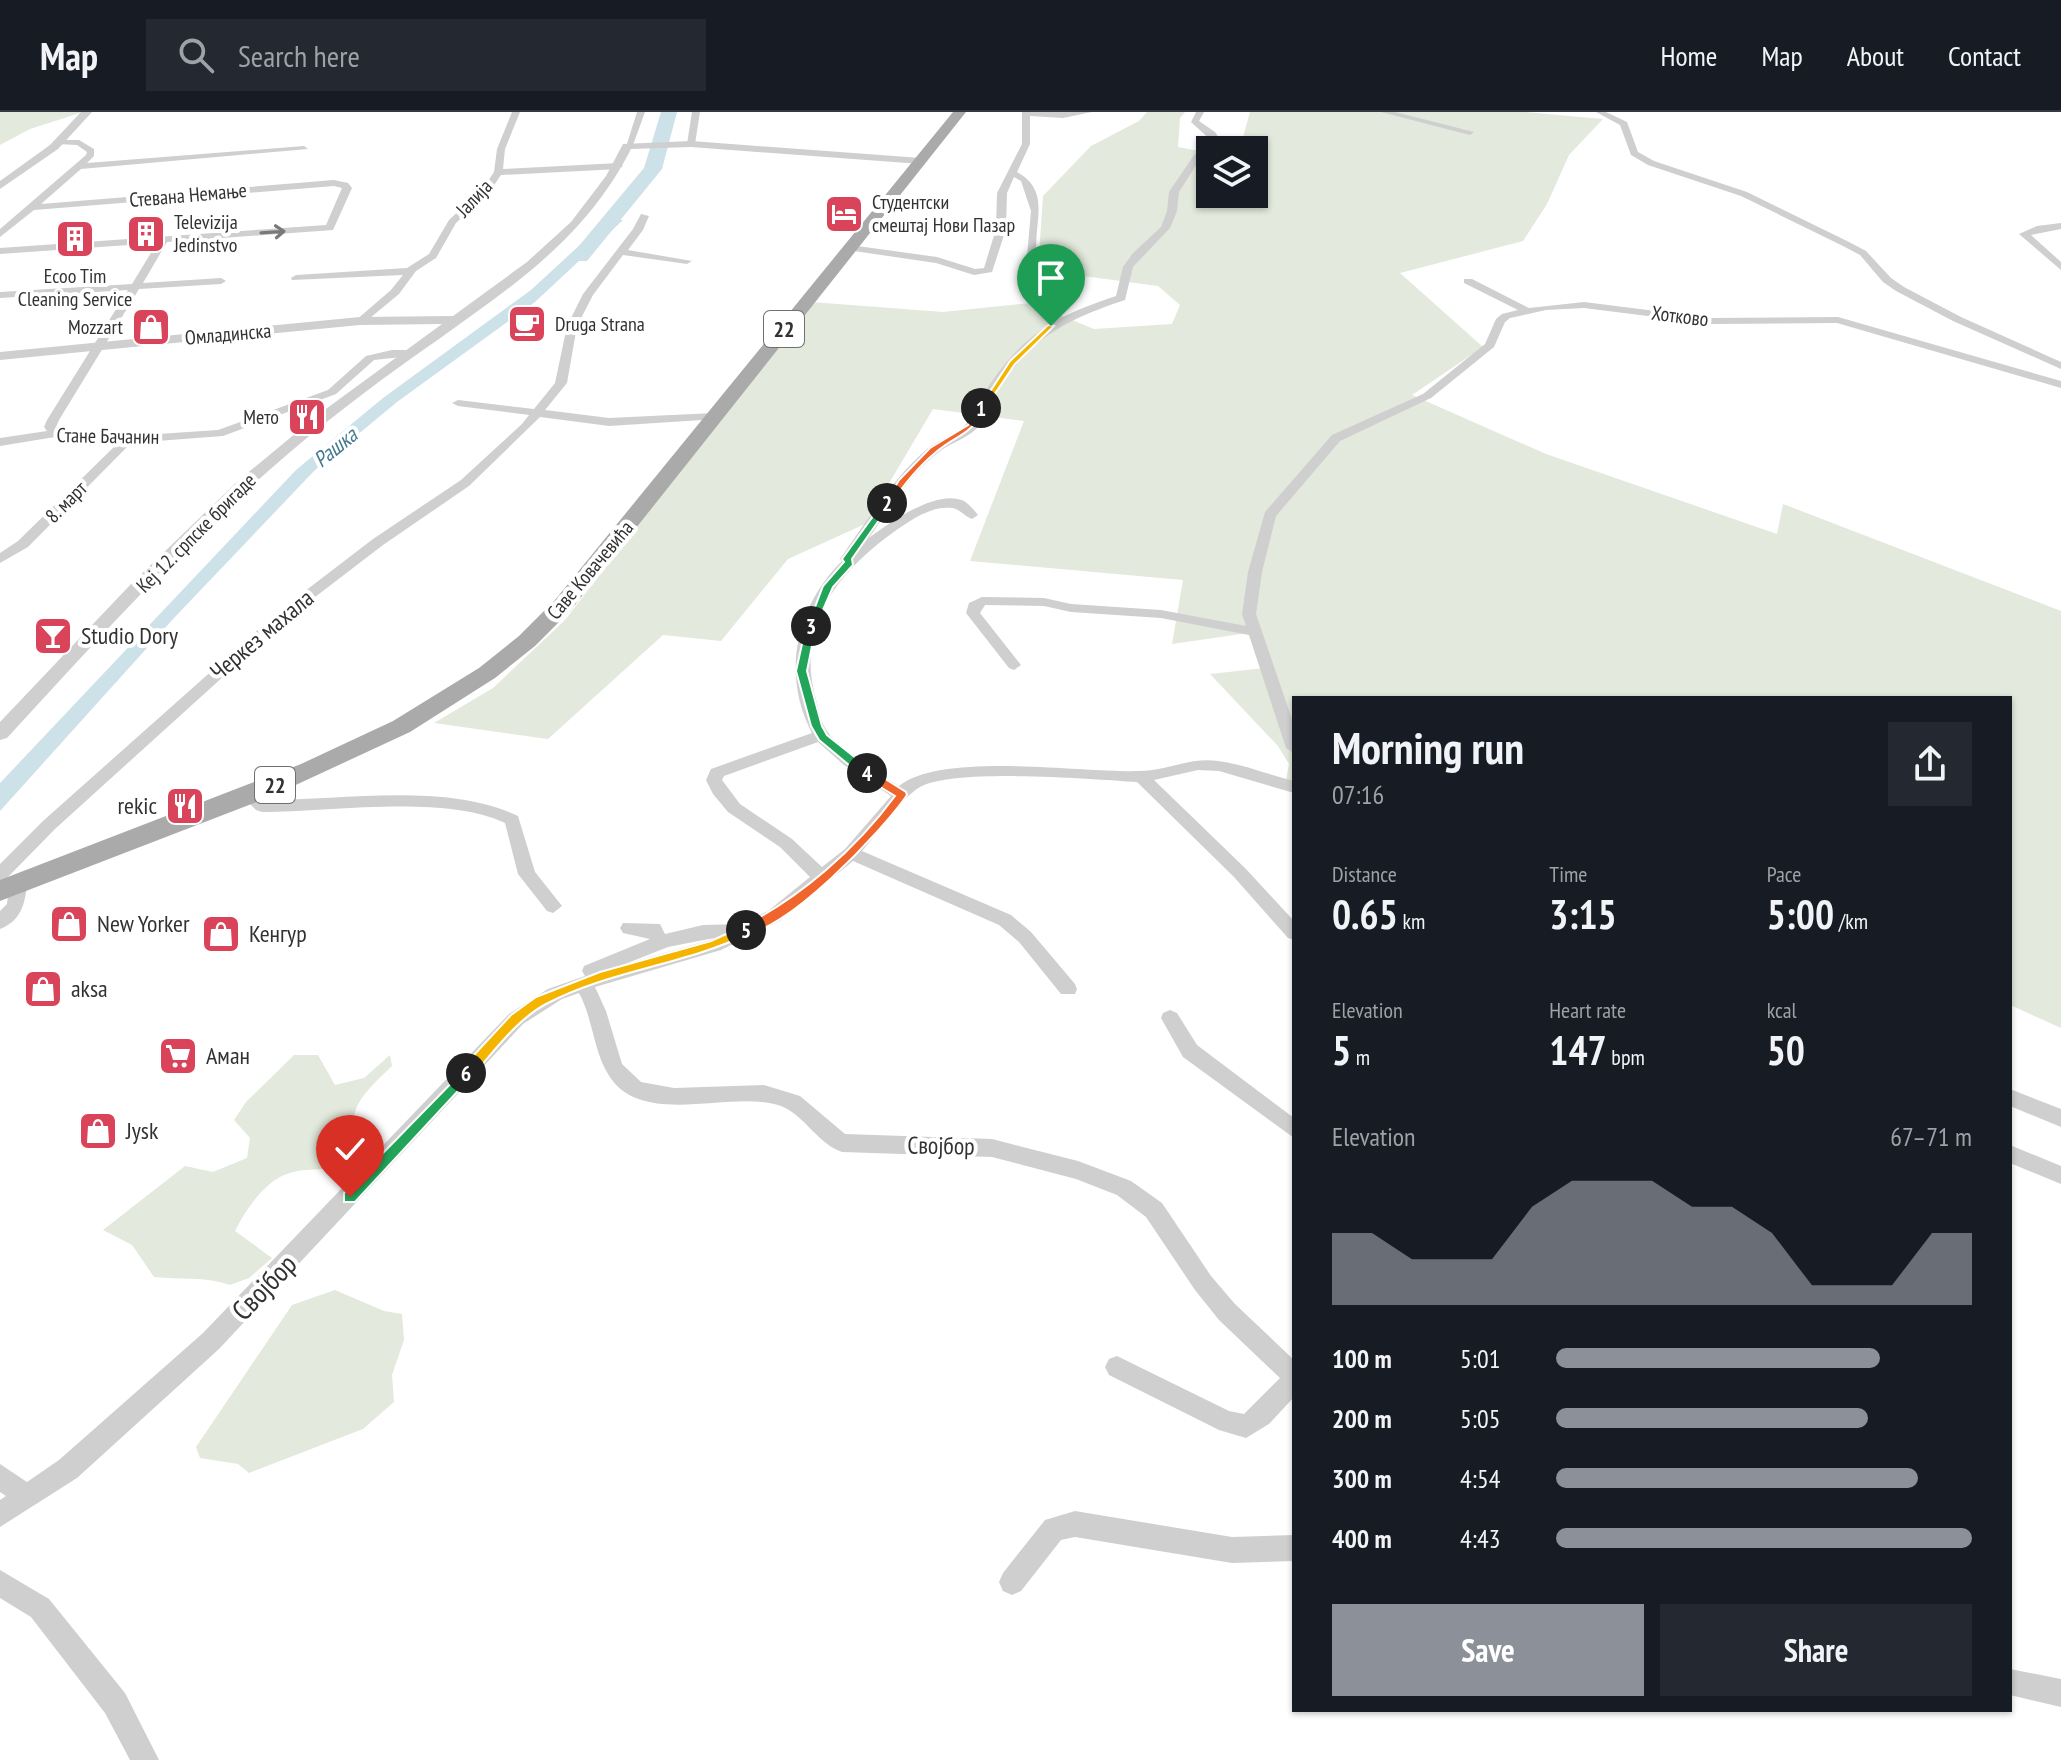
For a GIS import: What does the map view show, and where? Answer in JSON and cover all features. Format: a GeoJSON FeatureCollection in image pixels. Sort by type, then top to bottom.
{"type":"FeatureCollection","features":[{"type":"Feature","properties":{"kind":"main road","name":"Саве Ковачевића"},"geometry":{"type":"LineString","coordinates":[[6,883],[249,795],[398,731],[443,704],[516,651],[563,605],[960,112]]}},
{"type":"Feature","properties":{"kind":"street"},"geometry":{"type":"LineString","coordinates":[[4,182],[60,142],[87,112]]}},
{"type":"Feature","properties":{"kind":"street","name":"Јалија"},"geometry":{"type":"LineString","coordinates":[[360,321],[392,295],[411,271],[433,256],[452,222],[483,195],[498,172],[501,149],[516,112]]}},
{"type":"Feature","properties":{"kind":"street","name":"Кеј 12. српске бригаде"},"geometry":{"type":"LineString","coordinates":[[0,734],[239,490],[292,443],[553,247],[601,197],[635,144],[641,112]]}},
{"type":"Feature","properties":{"kind":"street"},"geometry":{"type":"LineString","coordinates":[[691,144],[696,112]]}},
{"type":"Feature","properties":{"kind":"street"},"geometry":{"type":"LineString","coordinates":[[850,248],[937,260],[974,272],[988,270],[1001,229],[1002,193],[1026,144],[1026,112],[1063,116],[1088,112]]}},
{"type":"Feature","properties":{"kind":"street"},"geometry":{"type":"LineString","coordinates":[[1200,112],[1195,122],[1213,136]]}},
{"type":"Feature","properties":{"kind":"street"},"geometry":{"type":"LineString","coordinates":[[1385,112],[1470,132]]}},
{"type":"Feature","properties":{"kind":"street"},"geometry":{"type":"LineString","coordinates":[[1600,112],[1624,124],[1628,129],[1629,147],[1651,163],[1744,194],[1846,244],[1863,253],[1887,280],[1900,289],[1957,319],[2061,366]]}},
{"type":"Feature","properties":{"kind":"street"},"geometry":{"type":"LineString","coordinates":[[0,234],[90,156],[89,148],[79,143],[60,142]]}},
{"type":"Feature","properties":{"kind":"street"},"geometry":{"type":"LineString","coordinates":[[635,144],[691,144],[921,161]]}},
{"type":"Feature","properties":{"kind":"street","name":"Стевана Немање"},"geometry":{"type":"LineString","coordinates":[[81,166],[304,149]]}},
{"type":"Feature","properties":{"kind":"street"},"geometry":{"type":"LineString","coordinates":[[850,563],[847,559],[902,482],[933,450],[971,427],[991,391],[1012,363],[1051,326],[1076,313],[1121,298],[1128,267],[1136,255],[1165,228],[1172,211],[1174,192],[1196,159]]}},
{"type":"Feature","properties":{"kind":"street"},"geometry":{"type":"LineString","coordinates":[[498,172],[619,166]]}},
{"type":"Feature","properties":{"kind":"street"},"geometry":{"type":"LineString","coordinates":[[1013,173],[1025,180],[1036,211],[1031,249],[1043,276]]}},
{"type":"Feature","properties":{"kind":"street","name":"Стевана Немање"},"geometry":{"type":"LineString","coordinates":[[13,212],[341,183],[347,188],[330,228],[164,240]]}},
{"type":"Feature","properties":{"kind":"street","name":"Черкез махала"},"geometry":{"type":"LineString","coordinates":[[0,922],[16,906],[6,883],[49,825],[284,614],[378,542],[465,483],[526,427],[561,383],[572,326],[588,294],[638,230],[644,216]]}},
{"type":"Feature","properties":{"kind":"street"},"geometry":{"type":"LineString","coordinates":[[2061,226],[2040,228],[2024,234],[2061,267]]}},
{"type":"Feature","properties":{"kind":"street"},"geometry":{"type":"LineString","coordinates":[[0,251],[164,240]]}},
{"type":"Feature","properties":{"kind":"street"},"geometry":{"type":"LineString","coordinates":[[55,433],[51,424],[164,240]]}},
{"type":"Feature","properties":{"kind":"street"},"geometry":{"type":"LineString","coordinates":[[622,252],[687,261]]}},
{"type":"Feature","properties":{"kind":"street"},"geometry":{"type":"LineString","coordinates":[[296,278],[411,271]]}},
{"type":"Feature","properties":{"kind":"street"},"geometry":{"type":"LineString","coordinates":[[0,295],[221,281]]}},
{"type":"Feature","properties":{"kind":"street"},"geometry":{"type":"LineString","coordinates":[[1468,281],[1526,310]]}},
{"type":"Feature","properties":{"kind":"street","name":"Хотково"},"geometry":{"type":"LineString","coordinates":[[1526,310],[1584,305],[1711,321],[1838,320],[2061,385]]}},
{"type":"Feature","properties":{"kind":"street"},"geometry":{"type":"LineString","coordinates":[[1292,742],[1249,614],[1255,572],[1270,515],[1336,438],[1427,396],[1490,345],[1500,321],[1526,310]]}},
{"type":"Feature","properties":{"kind":"street","name":"Омладинска"},"geometry":{"type":"LineString","coordinates":[[0,356],[360,321],[456,320]]}},
{"type":"Feature","properties":{"kind":"street","name":"Стане Бачанин"},"geometry":{"type":"LineString","coordinates":[[0,442],[55,433],[91,434],[128,440],[219,433],[312,401],[340,387],[366,358],[391,352],[411,353]]}},
{"type":"Feature","properties":{"kind":"street"},"geometry":{"type":"LineString","coordinates":[[458,403],[623,422],[714,417]]}},
{"type":"Feature","properties":{"kind":"street","name":"8. март"},"geometry":{"type":"LineString","coordinates":[[0,559],[23,544],[128,440]]}},
{"type":"Feature","properties":{"kind":"street"},"geometry":{"type":"LineString","coordinates":[[902,795],[869,775],[821,735],[803,680],[803,658],[813,621],[828,586],[850,563],[920,508],[944,502],[964,506],[972,515]]}},
{"type":"Feature","properties":{"kind":"street"},"geometry":{"type":"LineString","coordinates":[[1014,665],[973,613],[974,606],[982,601],[1044,602],[1071,608],[1161,614],[1256,632]]}},
{"type":"Feature","properties":{"kind":"street"},"geometry":{"type":"LineString","coordinates":[[821,735],[736,763],[717,773],[714,780],[723,795],[750,819],[787,843],[822,879]]}},
{"type":"Feature","properties":{"kind":"street","name":"Својбор"},"geometry":{"type":"LineString","coordinates":[[555,994],[715,945],[789,906],[851,853],[902,795],[920,780],[945,775],[1068,772],[1141,777],[1198,765],[1219,766],[1292,786]]}},
{"type":"Feature","properties":{"kind":"street"},"geometry":{"type":"LineString","coordinates":[[1141,777],[1240,873],[1292,931]]}},
{"type":"Feature","properties":{"kind":"street"},"geometry":{"type":"LineString","coordinates":[[249,795],[262,806],[418,803],[497,811],[512,820],[527,874],[553,906]]}},
{"type":"Feature","properties":{"kind":"street"},"geometry":{"type":"LineString","coordinates":[[851,853],[1010,923],[1068,989]]}},
{"type":"Feature","properties":{"kind":"street"},"geometry":{"type":"LineString","coordinates":[[629,928],[654,929],[661,943]]}},
{"type":"Feature","properties":{"kind":"street","name":"Својбор"},"geometry":{"type":"LineString","coordinates":[[0,1515],[68,1469],[211,1341],[458,1083],[502,1032],[531,1007],[582,975],[661,943],[705,930],[743,932]]}},
{"type":"Feature","properties":{"kind":"street","name":"Својбор"},"geometry":{"type":"LineString","coordinates":[[583,984],[597,1010],[618,1074],[639,1091],[667,1097],[723,1092],[767,1093],[799,1105],[831,1138],[842,1143],[992,1148],[1078,1170],[1124,1188],[1154,1210],[1203,1283],[1292,1386],[1246,1426],[1227,1422],[1117,1367]]}},
{"type":"Feature","properties":{"kind":"street"},"geometry":{"type":"LineString","coordinates":[[1170,1018],[1190,1051],[1292,1128]]}},
{"type":"Feature","properties":{"kind":"street"},"geometry":{"type":"LineString","coordinates":[[2012,1098],[2061,1118]]}},
{"type":"Feature","properties":{"kind":"street"},"geometry":{"type":"LineString","coordinates":[[2018,1158],[2061,1175]]}},
{"type":"Feature","properties":{"kind":"street"},"geometry":{"type":"LineString","coordinates":[[0,1476],[27,1498]]}},
{"type":"Feature","properties":{"kind":"street"},"geometry":{"type":"LineString","coordinates":[[1012,1582],[1054,1529],[1075,1524],[1232,1550],[1292,1548]]}},
{"type":"Feature","properties":{"kind":"street"},"geometry":{"type":"LineString","coordinates":[[0,1583],[40,1608],[115,1703],[145,1760]]}},
{"type":"Feature","properties":{"kind":"street"},"geometry":{"type":"LineString","coordinates":[[2012,1682],[2061,1693]]}},
{"type":"Feature","properties":{"kind":"shaded area"},"geometry":{"type":"Polygon","coordinates":[[[0,112],[83,112],[30,129],[0,145],[0,112]]]}},
{"type":"Feature","properties":{"kind":"shaded area"},"geometry":{"type":"Polygon","coordinates":[[[1147,112],[1185,112],[1180,118],[1178,147],[1196,150],[1196,208],[1268,208],[1268,136],[1243,136],[1250,112],[1525,112],[1603,119],[1569,155],[1547,204],[1523,241],[1400,273],[1483,347],[1412,395],[1546,454],[1777,534],[1783,504],[2061,611],[2061,1028],[2012,1006],[2012,696],[1292,696],[1292,787],[1285,786],[1289,764],[1278,746],[1210,674],[1265,668],[1248,633],[1172,644],[1183,580],[970,561],[1024,421],[933,409],[865,524],[788,559],[721,641],[663,635],[548,739],[434,723],[493,688],[565,620],[811,302],[943,312],[1031,303],[1094,329],[1172,324],[1180,305],[1158,286],[1038,270],[1043,196],[1091,146],[1139,121],[1147,112]]]}},
{"type":"Feature","properties":{"kind":"shaded area"},"geometry":{"type":"Polygon","coordinates":[[[294,1055],[318,1055],[335,1085],[364,1078],[390,1055],[392,1066],[358,1104],[353,1125],[356,1155],[336,1166],[284,1175],[255,1199],[235,1231],[272,1258],[249,1278],[230,1285],[202,1279],[154,1277],[132,1245],[103,1230],[185,1166],[213,1172],[247,1158],[250,1138],[234,1120],[246,1102],[294,1055]]]}},
{"type":"Feature","properties":{"kind":"shaded area"},"geometry":{"type":"Polygon","coordinates":[[[335,1290],[384,1311],[402,1314],[404,1340],[392,1375],[394,1402],[363,1429],[249,1473],[238,1464],[200,1458],[196,1447],[292,1305],[335,1290]]]}},
{"type":"Feature","properties":{"kind":"water"},"geometry":{"type":"Polygon","coordinates":[[[608,219],[623,220],[535,302],[397,402],[315,470],[174,618],[0,811],[0,783],[296,470],[383,398],[531,290],[608,219]]]}},
{"type":"Feature","properties":{"kind":"waterway","name":"Рашка"},"geometry":{"type":"LineString","coordinates":[[580,257],[653,169],[669,112]]}},
{"type":"Feature","properties":{"kind":"place","name":"Студентски смештај Нови Пазар"},"geometry":{"type":"Point","coordinates":[844,214]}},
{"type":"Feature","properties":{"kind":"place","name":"Televizija Jedinstvo"},"geometry":{"type":"Point","coordinates":[146,234]}},
{"type":"Feature","properties":{"kind":"place","name":"Ecoo Tim Cleaning Service"},"geometry":{"type":"Point","coordinates":[75,239]}},
{"type":"Feature","properties":{"kind":"place","name":"Druga Strana"},"geometry":{"type":"Point","coordinates":[527,324]}},
{"type":"Feature","properties":{"kind":"place","name":"Mozzart"},"geometry":{"type":"Point","coordinates":[151,327]}},
{"type":"Feature","properties":{"kind":"place","name":"Мето"},"geometry":{"type":"Point","coordinates":[307,417]}},
{"type":"Feature","properties":{"kind":"place","name":"Studio Dory"},"geometry":{"type":"Point","coordinates":[53,636]}},
{"type":"Feature","properties":{"kind":"place","name":"rekic"},"geometry":{"type":"Point","coordinates":[185,806]}},
{"type":"Feature","properties":{"kind":"place","name":"New Yorker"},"geometry":{"type":"Point","coordinates":[69,924]}},
{"type":"Feature","properties":{"kind":"place","name":"Кенгур"},"geometry":{"type":"Point","coordinates":[221,934]}},
{"type":"Feature","properties":{"kind":"place","name":"aksa"},"geometry":{"type":"Point","coordinates":[43,989]}},
{"type":"Feature","properties":{"kind":"place","name":"Аман"},"geometry":{"type":"Point","coordinates":[178,1056]}},
{"type":"Feature","properties":{"kind":"place","name":"Jysk"},"geometry":{"type":"Point","coordinates":[98,1131]}},
{"type":"Feature","properties":{"kind":"route"},"geometry":{"type":"LineString","coordinates":[[350,1197],[502,1032],[531,1007],[555,994],[600,978],[715,945],[774,916],[804,895],[851,853],[891,810],[902,795],[860,768],[823,737],[816,726],[801,671],[813,621],[828,586],[850,563],[847,559],[902,482],[933,450],[971,427],[991,391],[1012,363],[1051,326]]}}]}
